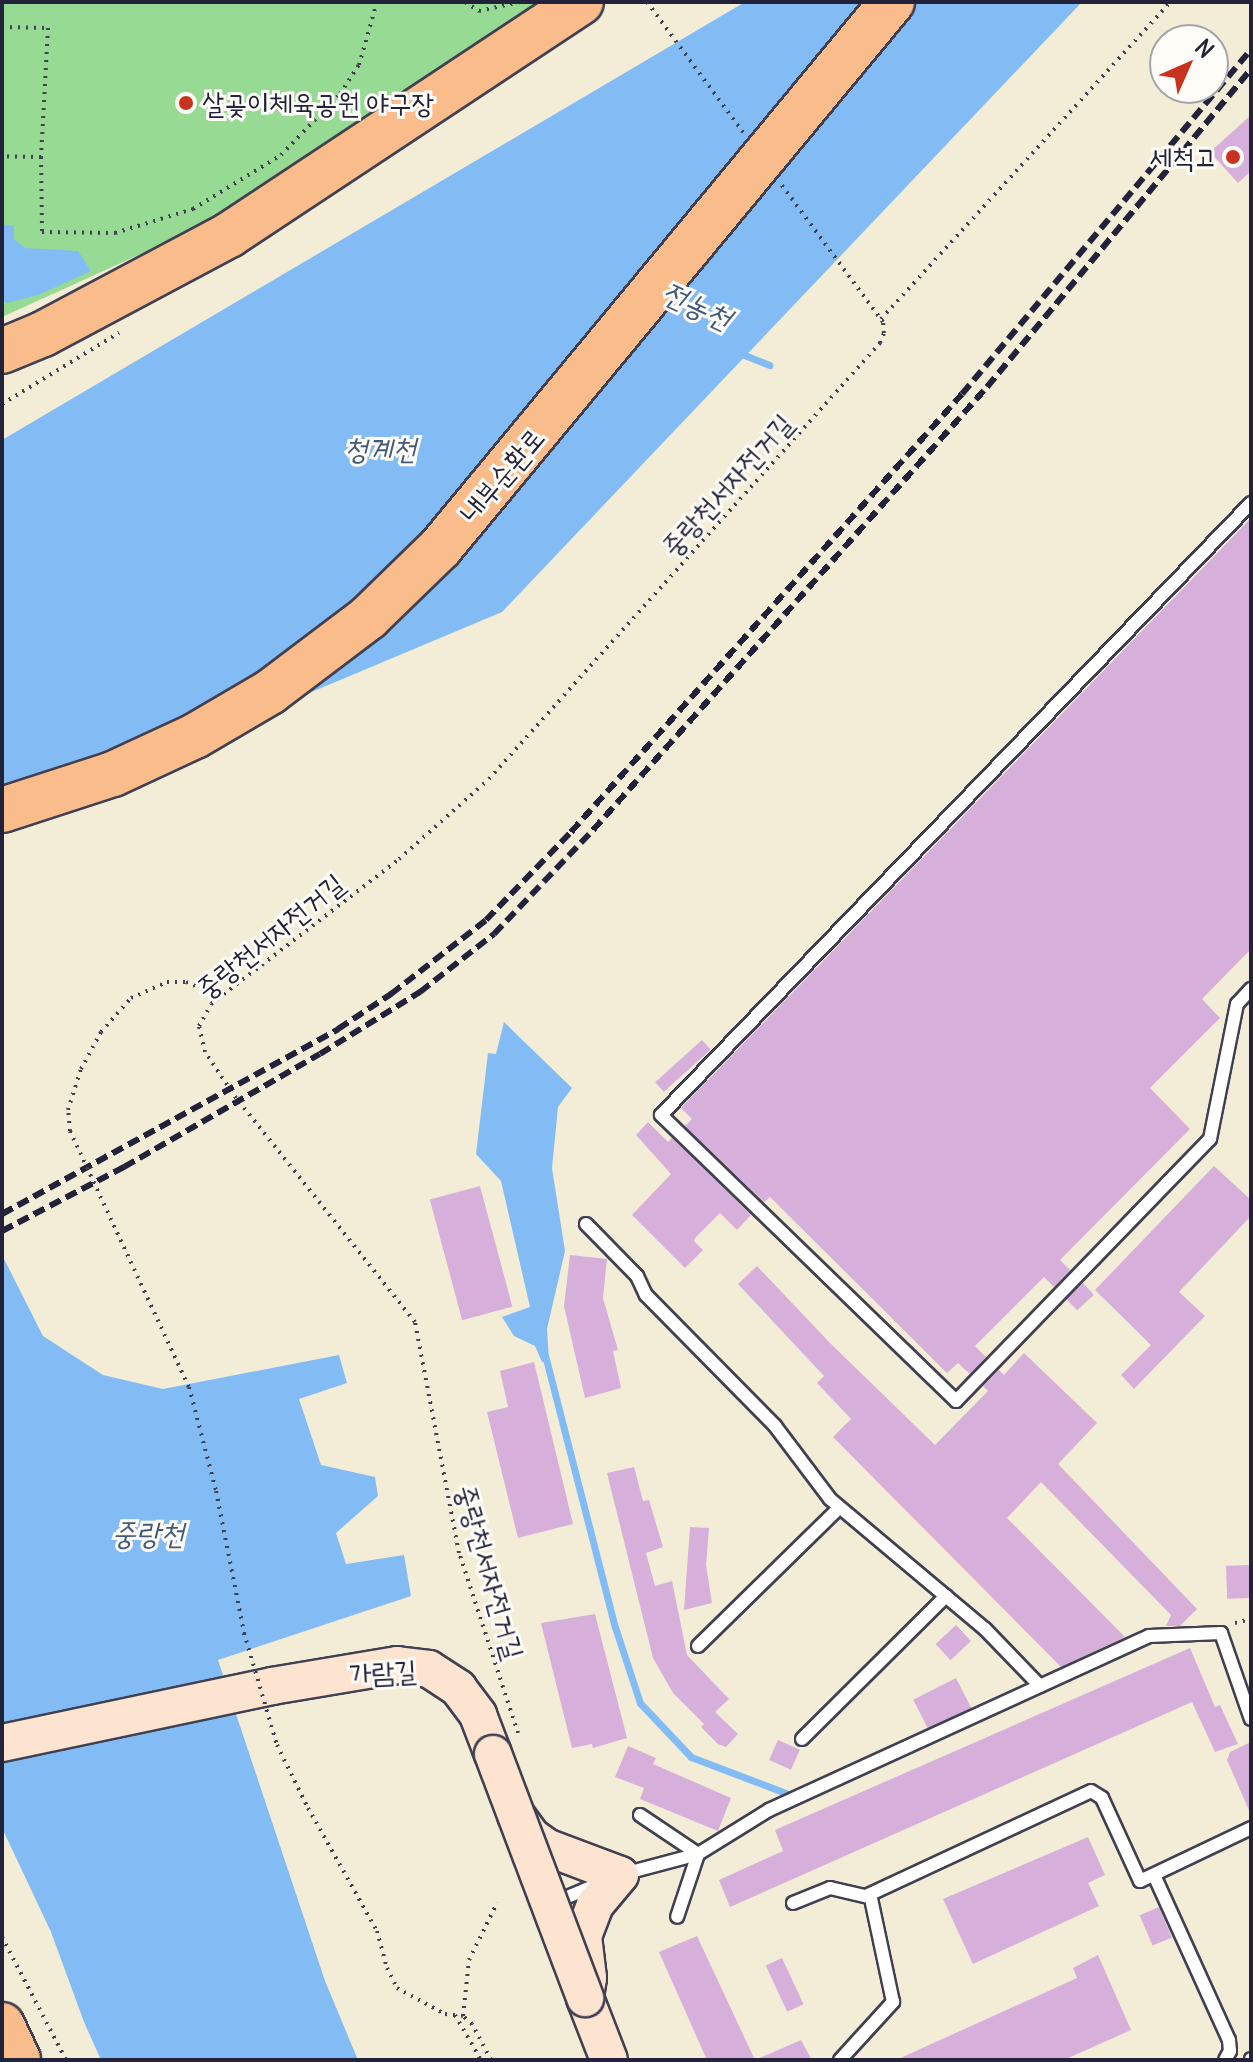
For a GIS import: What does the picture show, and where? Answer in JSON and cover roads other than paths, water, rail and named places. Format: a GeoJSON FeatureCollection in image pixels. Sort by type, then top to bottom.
{"type":"FeatureCollection","features":[{"type":"Feature","properties":{"kind":"highway"},"geometry":{"type":"LineString","coordinates":[[2,351],[43,334],[229,235],[581,2]]}},
{"type":"Feature","properties":{"kind":"highway","name":"내부순환로"},"geometry":{"type":"LineString","coordinates":[[2,810],[113,774],[195,736],[270,692],[369,617],[440,548],[892,2]]}},
{"type":"Feature","properties":{"kind":"highway"},"geometry":{"type":"LineString","coordinates":[[2,2025],[18,2060]]}},
{"type":"Feature","properties":{"kind":"street","name":"가람길"},"geometry":{"type":"LineString","coordinates":[[2,1743],[272,1686],[379,1667],[429,1669],[458,1688],[507,1748],[516,1815],[609,2060]]}},
{"type":"Feature","properties":{"kind":"street"},"geometry":{"type":"LineString","coordinates":[[516,1815],[531,1836],[546,1847],[620,1875],[595,1905],[583,1936],[588,1978],[585,1998]]}},
{"type":"Feature","properties":{"kind":"lane"},"geometry":{"type":"LineString","coordinates":[[1251,503],[661,1115],[956,1401],[1210,1139],[1237,1004],[1251,989]]}},
{"type":"Feature","properties":{"kind":"lane"},"geometry":{"type":"LineString","coordinates":[[586,1224],[637,1276],[646,1295],[778,1430],[839,1508],[985,1629],[1040,1686]]}},
{"type":"Feature","properties":{"kind":"lane"},"geometry":{"type":"LineString","coordinates":[[698,1646],[839,1508]]}},
{"type":"Feature","properties":{"kind":"lane"},"geometry":{"type":"LineString","coordinates":[[802,1739],[946,1596]]}},
{"type":"Feature","properties":{"kind":"lane"},"geometry":{"type":"LineString","coordinates":[[550,1904],[620,1875],[698,1854],[769,1810],[1149,1636],[1221,1633],[1251,1719]]}},
{"type":"Feature","properties":{"kind":"lane"},"geometry":{"type":"LineString","coordinates":[[793,1903],[830,1888],[860,1897],[870,1894],[1091,1791],[1102,1798],[1140,1881],[1251,1828]]}},
{"type":"Feature","properties":{"kind":"lane"},"geometry":{"type":"LineString","coordinates":[[640,1815],[698,1854]]}},
{"type":"Feature","properties":{"kind":"lane"},"geometry":{"type":"LineString","coordinates":[[677,1917],[698,1854]]}},
{"type":"Feature","properties":{"kind":"lane"},"geometry":{"type":"LineString","coordinates":[[1154,1875],[1229,2040],[1230,2051],[1225,2060]]}},
{"type":"Feature","properties":{"kind":"lane"},"geometry":{"type":"LineString","coordinates":[[840,2060],[893,2002],[870,1894]]}},
{"type":"Feature","properties":{"kind":"water","name":"청계천"},"geometry":{"type":"Polygon","coordinates":[[[745,2],[1082,2],[502,612],[2,822],[2,440],[745,2]]]}},
{"type":"Feature","properties":{"kind":"water"},"geometry":{"type":"Polygon","coordinates":[[[2,224],[14,226],[14,239],[25,248],[78,251],[91,271],[38,295],[7,303],[2,299],[2,224]]]}},
{"type":"Feature","properties":{"kind":"water"},"geometry":{"type":"Polygon","coordinates":[[[504,1022],[572,1088],[558,1107],[552,1168],[565,1251],[547,1329],[549,1361],[542,1362],[535,1346],[514,1336],[502,1317],[530,1307],[501,1181],[476,1154],[488,1053],[496,1054],[504,1022]]]}},
{"type":"Feature","properties":{"kind":"water","name":"중랑천"},"geometry":{"type":"Polygon","coordinates":[[[2,1255],[43,1336],[103,1375],[163,1389],[339,1355],[347,1383],[299,1399],[321,1465],[375,1477],[378,1496],[336,1533],[346,1564],[404,1555],[411,1596],[218,1660],[325,1981],[358,2060],[101,2060],[84,2022],[51,1932],[2,1828],[2,1255]]]}},
{"type":"Feature","properties":{"kind":"waterway","name":"전농천"},"geometry":{"type":"LineString","coordinates":[[737,352],[769,365]]}},
{"type":"Feature","properties":{"kind":"waterway"},"geometry":{"type":"LineString","coordinates":[[545,1355],[615,1627],[640,1703],[691,1757],[786,1793]]}},
{"type":"Feature","properties":{"kind":"railway"},"geometry":{"type":"LineString","coordinates":[[2,1214],[338,1029],[391,994],[486,920],[571,832],[962,394],[1251,49]]}},
{"type":"Feature","properties":{"kind":"railway"},"geometry":{"type":"LineString","coordinates":[[2,1231],[124,1167],[320,1054],[420,992],[494,934],[593,830],[987,387],[1251,69]]}},
{"type":"Feature","properties":{"kind":"place","name":"살곶이체육공원 야구장"},"geometry":{"type":"Point","coordinates":[186,103]}},
{"type":"Feature","properties":{"kind":"place","name":"세척고"},"geometry":{"type":"Point","coordinates":[1233,157]}}]}
